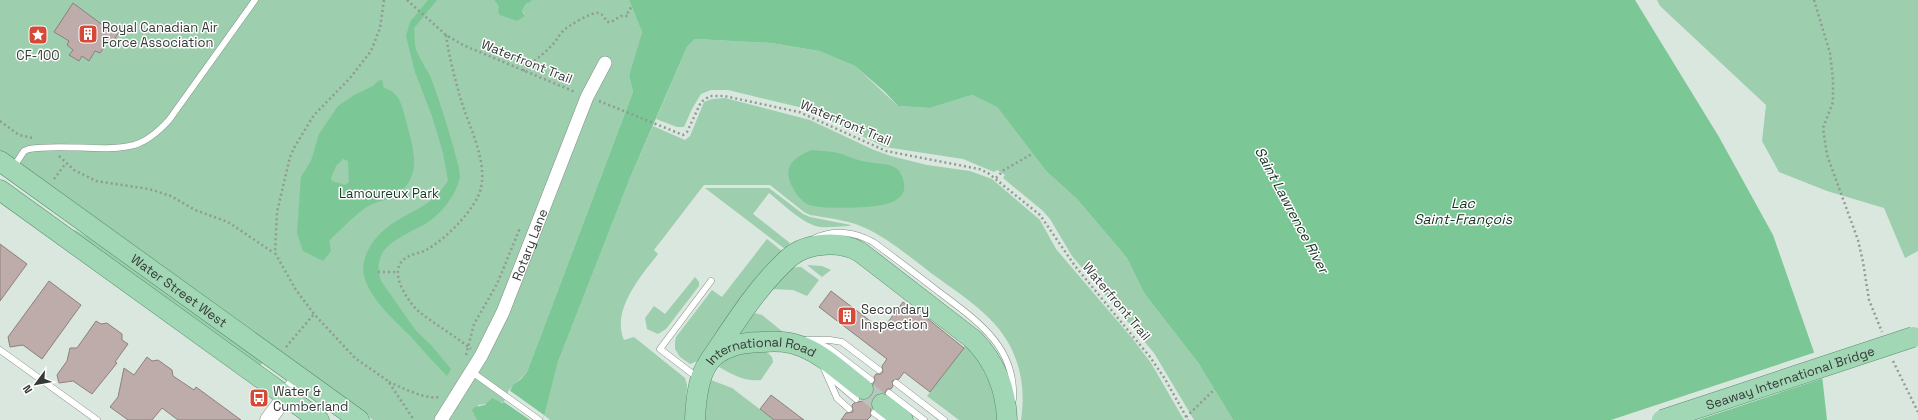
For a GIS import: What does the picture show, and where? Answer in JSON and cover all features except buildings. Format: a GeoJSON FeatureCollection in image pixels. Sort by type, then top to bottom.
{"type":"FeatureCollection","features":[{"type":"Feature","properties":{"kind":"main road","name":"Water Street West"},"geometry":{"type":"LineString","coordinates":[[4,171],[44,193],[359,420]]}},
{"type":"Feature","properties":{"kind":"main road","name":"Water Street West"},"geometry":{"type":"LineString","coordinates":[[0,190],[318,420]]}},
{"type":"Feature","properties":{"kind":"main road"},"geometry":{"type":"LineString","coordinates":[[710,360],[765,284],[791,256],[808,248],[833,244],[851,247],[860,252],[974,340],[984,351],[998,376],[1010,414]]}},
{"type":"Feature","properties":{"kind":"main road","name":"Seaway International Bridge"},"geometry":{"type":"LineString","coordinates":[[1662,420],[1916,336]]}},
{"type":"Feature","properties":{"kind":"main road","name":"International Road"},"geometry":{"type":"LineString","coordinates":[[695,420],[700,379],[710,360],[720,352],[737,343],[781,341],[804,347],[810,346],[863,389]]}},
{"type":"Feature","properties":{"kind":"main road"},"geometry":{"type":"LineString","coordinates":[[882,407],[903,420]]}},
{"type":"Feature","properties":{"kind":"street","name":"Rotary Lane"},"geometry":{"type":"LineString","coordinates":[[441,420],[472,372],[503,312],[528,252],[587,97],[604,63]]}},
{"type":"Feature","properties":{"kind":"street"},"geometry":{"type":"LineString","coordinates":[[268,420],[300,377]]}},
{"type":"Feature","properties":{"kind":"lane"},"geometry":{"type":"LineString","coordinates":[[4,171],[27,149],[50,147],[122,147],[135,145],[154,135],[168,120],[255,0]]}},
{"type":"Feature","properties":{"kind":"lane"},"geometry":{"type":"LineString","coordinates":[[830,233],[844,234],[859,240],[884,259]]}},
{"type":"Feature","properties":{"kind":"lane"},"geometry":{"type":"LineString","coordinates":[[791,256],[812,240],[830,233],[852,234],[874,242],[984,327],[999,346],[1009,368],[1012,379],[1010,414]]}},
{"type":"Feature","properties":{"kind":"lane"},"geometry":{"type":"LineString","coordinates":[[700,379],[660,349],[711,282]]}},
{"type":"Feature","properties":{"kind":"lane"},"geometry":{"type":"LineString","coordinates":[[921,287],[946,306]]}},
{"type":"Feature","properties":{"kind":"lane"},"geometry":{"type":"LineString","coordinates":[[952,311],[980,333],[999,356],[1009,380],[1010,414]]}},
{"type":"Feature","properties":{"kind":"lane"},"geometry":{"type":"LineString","coordinates":[[848,409],[836,398],[819,358],[810,346],[830,340],[842,342],[879,370]]}},
{"type":"Feature","properties":{"kind":"lane"},"geometry":{"type":"LineString","coordinates":[[0,350],[97,420]]}},
{"type":"Feature","properties":{"kind":"lane"},"geometry":{"type":"LineString","coordinates":[[825,370],[832,380],[863,389]]}},
{"type":"Feature","properties":{"kind":"lane"},"geometry":{"type":"LineString","coordinates":[[472,372],[539,420]]}},
{"type":"Feature","properties":{"kind":"lane"},"geometry":{"type":"LineString","coordinates":[[896,383],[944,420]]}},
{"type":"Feature","properties":{"kind":"lane"},"geometry":{"type":"LineString","coordinates":[[882,407],[924,420]]}},
{"type":"Feature","properties":{"kind":"path"},"geometry":{"type":"LineString","coordinates":[[275,253],[276,212],[290,158],[295,146],[314,115],[350,78],[371,51],[380,28],[384,0]]}},
{"type":"Feature","properties":{"kind":"path","name":"Waterfront Trail"},"geometry":{"type":"LineString","coordinates":[[408,0],[446,35],[463,45],[523,71],[683,135],[687,132],[698,107],[705,99],[715,95],[724,96],[799,112],[886,152],[979,169],[996,178],[1010,192],[1040,215],[1075,266],[1150,357],[1188,420]]}},
{"type":"Feature","properties":{"kind":"path"},"geometry":{"type":"LineString","coordinates":[[1814,0],[1830,53],[1833,80],[1833,102],[1823,128],[1827,155],[1858,240],[1869,300],[1884,337]]}},
{"type":"Feature","properties":{"kind":"path"},"geometry":{"type":"LineString","coordinates":[[523,71],[550,47],[562,32],[573,24],[598,13],[604,16],[607,22],[611,22],[621,16],[628,16],[628,12],[632,6]]}},
{"type":"Feature","properties":{"kind":"path"},"geometry":{"type":"LineString","coordinates":[[446,35],[453,72],[481,165],[481,186],[474,205],[461,220],[434,245],[424,251],[408,256],[400,264],[398,272],[401,285],[413,306],[481,356]]}},
{"type":"Feature","properties":{"kind":"path"},"geometry":{"type":"LineString","coordinates":[[0,121],[19,135],[39,138],[82,176],[96,181],[145,188],[164,194],[195,210],[228,222],[275,253],[296,290],[314,314],[345,349],[369,369],[400,387],[436,398],[445,392]]}},
{"type":"Feature","properties":{"kind":"path"},"geometry":{"type":"LineString","coordinates":[[996,178],[1004,170],[1032,154]]}},
{"type":"Feature","properties":{"kind":"path"},"geometry":{"type":"LineString","coordinates":[[44,193],[66,163]]}},
{"type":"Feature","properties":{"kind":"path"},"geometry":{"type":"LineString","coordinates":[[465,359],[474,324],[497,284],[521,226]]}},
{"type":"Feature","properties":{"kind":"path"},"geometry":{"type":"LineString","coordinates":[[378,272],[398,272]]}},
{"type":"Feature","properties":{"kind":"path"},"geometry":{"type":"LineString","coordinates":[[277,361],[297,333],[314,314]]}},
{"type":"Feature","properties":{"kind":"path"},"geometry":{"type":"LineString","coordinates":[[1892,358],[1918,412]]}},
{"type":"Feature","properties":{"kind":"path"},"geometry":{"type":"LineString","coordinates":[[388,381],[414,420]]}},
{"type":"Feature","properties":{"kind":"path"},"geometry":{"type":"LineString","coordinates":[[1186,416],[1215,389]]}},
{"type":"Feature","properties":{"kind":"green space","name":"Lamoureux Park"},"geometry":{"type":"Polygon","coordinates":[[[0,0],[494,0],[499,7],[525,15],[522,11],[526,4],[532,0],[629,0],[642,32],[629,75],[633,92],[527,372],[509,390],[504,402],[478,405],[477,420],[373,420],[0,151],[0,0]]]}},
{"type":"Feature","properties":{"kind":"green space"},"geometry":{"type":"Polygon","coordinates":[[[1657,0],[1918,0],[1918,251],[1905,258],[1884,208],[1827,191],[1779,172],[1762,141],[1766,105],[1660,6],[1657,0]]]}},
{"type":"Feature","properties":{"kind":"green space"},"geometry":{"type":"Polygon","coordinates":[[[695,39],[771,43],[819,51],[855,66],[898,106],[930,108],[972,95],[997,107],[1046,171],[1077,199],[1127,258],[1144,293],[1199,364],[1233,420],[1194,420],[1154,353],[1072,256],[1050,219],[1043,211],[1003,178],[1005,175],[997,170],[994,172],[963,159],[885,147],[803,108],[728,90],[711,90],[701,94],[684,127],[677,127],[656,119],[687,47],[695,39]]]}},
{"type":"Feature","properties":{"kind":"green space"},"geometry":{"type":"Polygon","coordinates":[[[725,98],[810,120],[874,150],[891,156],[927,165],[970,171],[992,179],[1040,220],[1056,249],[1132,338],[1151,363],[1184,420],[1021,420],[1023,400],[1020,371],[1009,344],[994,323],[963,296],[898,248],[872,231],[850,223],[810,215],[770,185],[704,185],[654,250],[658,254],[636,283],[621,317],[621,329],[624,340],[634,337],[685,378],[687,385],[685,420],[550,420],[544,415],[558,362],[630,178],[653,126],[685,140],[690,136],[704,102],[712,99],[725,98]]]}},
{"type":"Feature","properties":{"kind":"green space"},"geometry":{"type":"Polygon","coordinates":[[[705,188],[769,188],[803,214],[810,217],[851,225],[828,227],[815,226],[808,223],[787,208],[769,193],[753,214],[790,243],[785,249],[705,188]]]}},
{"type":"Feature","properties":{"kind":"green space"},"geometry":{"type":"Polygon","coordinates":[[[75,230],[111,250],[264,360],[259,368],[72,233],[75,230]]]}},
{"type":"Feature","properties":{"kind":"green space"},"geometry":{"type":"Polygon","coordinates":[[[767,239],[782,251],[701,359],[690,364],[680,357],[675,349],[676,337],[712,290],[722,297],[767,239]]]}},
{"type":"Feature","properties":{"kind":"green space"},"geometry":{"type":"Polygon","coordinates":[[[807,265],[822,266],[831,270],[822,277],[807,265]]]}},
{"type":"Feature","properties":{"kind":"green space"},"geometry":{"type":"Polygon","coordinates":[[[801,267],[819,280],[807,296],[793,290],[771,289],[791,269],[801,267]]]}},
{"type":"Feature","properties":{"kind":"green space"},"geometry":{"type":"Polygon","coordinates":[[[695,277],[699,282],[699,286],[666,329],[658,334],[647,329],[645,318],[654,306],[665,314],[695,277]]]}},
{"type":"Feature","properties":{"kind":"green space"},"geometry":{"type":"Polygon","coordinates":[[[755,313],[762,315],[783,332],[733,336],[751,315],[755,313]]]}},
{"type":"Feature","properties":{"kind":"green space"},"geometry":{"type":"Polygon","coordinates":[[[967,343],[990,372],[1001,420],[959,420],[927,396],[967,343]]]}},
{"type":"Feature","properties":{"kind":"green space"},"geometry":{"type":"Polygon","coordinates":[[[766,351],[772,357],[773,362],[761,380],[744,379],[719,367],[731,353],[766,351]]]}},
{"type":"Feature","properties":{"kind":"green space"},"geometry":{"type":"Polygon","coordinates":[[[711,380],[732,388],[774,420],[704,420],[706,395],[711,380]]]}},
{"type":"Feature","properties":{"kind":"water"},"geometry":{"type":"Polygon","coordinates":[[[428,0],[437,0],[414,28],[415,47],[430,76],[438,96],[453,145],[460,172],[460,178],[452,197],[439,213],[428,222],[399,238],[384,250],[380,259],[379,269],[381,281],[416,331],[431,345],[451,369],[447,376],[378,302],[367,285],[363,270],[365,257],[375,239],[393,223],[418,209],[433,198],[448,181],[443,153],[432,116],[415,72],[406,36],[410,22],[428,0]]]}},
{"type":"Feature","properties":{"kind":"water"},"geometry":{"type":"Polygon","coordinates":[[[494,0],[532,0],[526,4],[522,11],[525,16],[517,21],[500,15],[498,12],[499,7],[494,0]]]}},
{"type":"Feature","properties":{"kind":"water","name":"Lac Saint-François"},"geometry":{"type":"Polygon","coordinates":[[[629,0],[1635,0],[1719,137],[1773,235],[1822,375],[1827,420],[1233,420],[1199,364],[1144,293],[1127,258],[1077,199],[1046,171],[997,107],[972,95],[930,108],[898,106],[885,92],[855,66],[819,51],[771,43],[695,39],[687,47],[630,178],[558,362],[543,420],[477,420],[472,410],[475,407],[485,405],[492,398],[502,403],[504,402],[513,385],[527,372],[633,92],[629,75],[642,32],[629,0]]]}},
{"type":"Feature","properties":{"kind":"water"},"geometry":{"type":"Polygon","coordinates":[[[382,80],[384,88],[394,93],[402,105],[413,151],[413,170],[405,187],[396,195],[373,204],[361,211],[329,241],[331,251],[323,261],[303,251],[297,233],[301,177],[311,161],[319,134],[338,106],[354,95],[373,86],[378,81],[382,80]],[[343,159],[336,166],[331,178],[332,181],[345,185],[349,182],[348,161],[343,159]]]}},
{"type":"Feature","properties":{"kind":"water"},"geometry":{"type":"Polygon","coordinates":[[[812,150],[838,153],[861,161],[885,164],[894,167],[899,170],[903,179],[903,193],[893,202],[878,206],[835,208],[812,206],[807,204],[794,190],[790,181],[789,169],[794,160],[812,150]]]}},
{"type":"Feature","properties":{"kind":"pier"},"geometry":{"type":"Polygon","coordinates":[[[1816,352],[1824,378],[1698,420],[1611,420],[1816,352]]]}},
{"type":"Feature","properties":{"kind":"pier"},"geometry":{"type":"Polygon","coordinates":[[[509,390],[544,415],[543,420],[530,420],[504,402],[509,390]]]}},
{"type":"Feature","properties":{"kind":"tunnel"},"geometry":{"type":"LineString","coordinates":[[863,389],[882,404]]}},
{"type":"Feature","properties":{"kind":"place","name":"Royal Canadian Air Force Association"},"geometry":{"type":"Point","coordinates":[88,34]}},
{"type":"Feature","properties":{"kind":"place","name":"CF-100"},"geometry":{"type":"Point","coordinates":[38,35]}},
{"type":"Feature","properties":{"kind":"place","name":"Secondary Inspection"},"geometry":{"type":"Point","coordinates":[847,316]}},
{"type":"Feature","properties":{"kind":"place","name":"Water & Cumberland"},"geometry":{"type":"Point","coordinates":[259,398]}},
{"type":"Feature","properties":{"kind":"water label","name":"Saint Lawrence River"},"geometry":{"type":"Point","coordinates":[1292,210]}}]}
